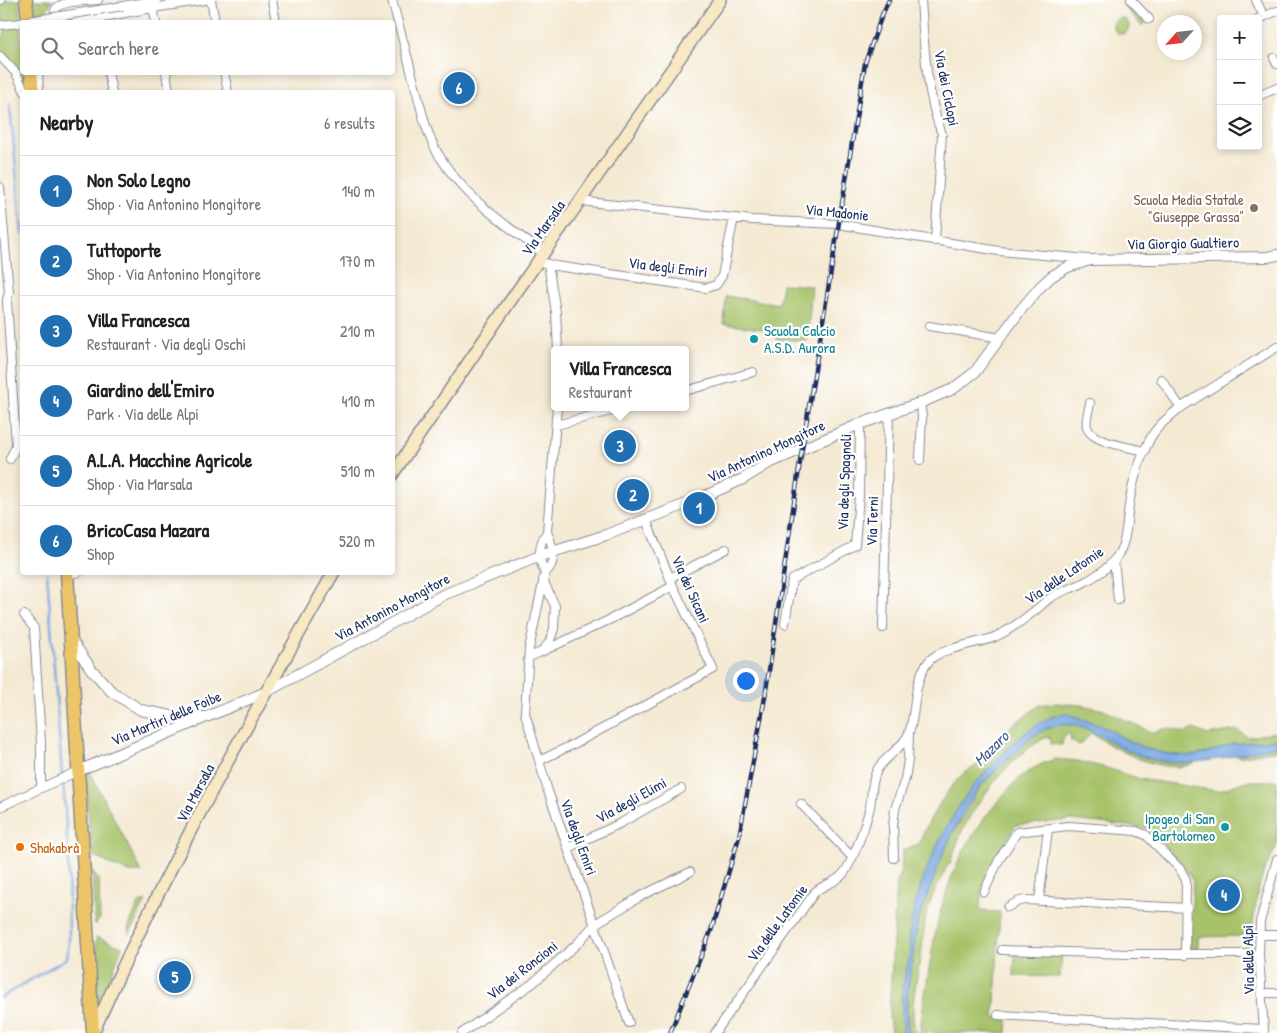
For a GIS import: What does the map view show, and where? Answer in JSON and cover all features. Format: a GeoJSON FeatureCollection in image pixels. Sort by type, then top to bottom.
{"type":"FeatureCollection","features":[{"type":"Feature","properties":{"kind":"main road"},"geometry":{"type":"LineString","coordinates":[[26,0],[28,20]]}},
{"type":"Feature","properties":{"kind":"main road","name":"Via Marsala"},"geometry":{"type":"LineString","coordinates":[[395,471],[544,259],[580,202],[720,0]]}},
{"type":"Feature","properties":{"kind":"main road"},"geometry":{"type":"LineString","coordinates":[[31,75],[33,90]]}},
{"type":"Feature","properties":{"kind":"main road"},"geometry":{"type":"LineString","coordinates":[[71,575],[70,638],[73,773],[93,1033]]}},
{"type":"Feature","properties":{"kind":"main road","name":"Via Marsala"},"geometry":{"type":"LineString","coordinates":[[93,1033],[147,913],[266,692],[332,575]]}},
{"type":"Feature","properties":{"kind":"street"},"geometry":{"type":"LineString","coordinates":[[58,20],[54,14],[55,8],[67,0],[98,0]]}},
{"type":"Feature","properties":{"kind":"street"},"geometry":{"type":"LineString","coordinates":[[36,20],[123,6],[205,0]]}},
{"type":"Feature","properties":{"kind":"street"},"geometry":{"type":"LineString","coordinates":[[212,0],[215,20]]}},
{"type":"Feature","properties":{"kind":"street"},"geometry":{"type":"LineString","coordinates":[[272,0],[276,20]]}},
{"type":"Feature","properties":{"kind":"street"},"geometry":{"type":"LineString","coordinates":[[392,0],[426,128],[440,157],[460,184],[475,199],[544,259],[556,312],[558,346]]}},
{"type":"Feature","properties":{"kind":"street","name":"Via dei Ciclopi"},"geometry":{"type":"LineString","coordinates":[[921,0],[928,70],[936,118],[942,134],[935,241]]}},
{"type":"Feature","properties":{"kind":"street"},"geometry":{"type":"LineString","coordinates":[[1131,0],[1149,20]]}},
{"type":"Feature","properties":{"kind":"street"},"geometry":{"type":"LineString","coordinates":[[1256,0],[1260,15]]}},
{"type":"Feature","properties":{"kind":"street"},"geometry":{"type":"LineString","coordinates":[[99,20],[155,4]]}},
{"type":"Feature","properties":{"kind":"street"},"geometry":{"type":"LineString","coordinates":[[155,4],[156,20]]}},
{"type":"Feature","properties":{"kind":"street"},"geometry":{"type":"LineString","coordinates":[[1262,18],[1277,11]]}},
{"type":"Feature","properties":{"kind":"street"},"geometry":{"type":"LineString","coordinates":[[0,25],[20,22]]}},
{"type":"Feature","properties":{"kind":"street"},"geometry":{"type":"LineString","coordinates":[[0,56],[16,73],[24,90]]}},
{"type":"Feature","properties":{"kind":"street"},"geometry":{"type":"LineString","coordinates":[[38,75],[39,90]]}},
{"type":"Feature","properties":{"kind":"street"},"geometry":{"type":"LineString","coordinates":[[109,75],[112,90]]}},
{"type":"Feature","properties":{"kind":"street"},"geometry":{"type":"LineString","coordinates":[[166,75],[169,90]]}},
{"type":"Feature","properties":{"kind":"street"},"geometry":{"type":"LineString","coordinates":[[225,75],[228,90]]}},
{"type":"Feature","properties":{"kind":"street"},"geometry":{"type":"LineString","coordinates":[[1262,94],[1277,88]]}},
{"type":"Feature","properties":{"kind":"street"},"geometry":{"type":"LineString","coordinates":[[0,187],[9,292],[4,301],[16,446],[10,459]]}},
{"type":"Feature","properties":{"kind":"street","name":"Via Madonie"},"geometry":{"type":"LineString","coordinates":[[580,202],[734,218],[838,224],[999,251],[1090,260]]}},
{"type":"Feature","properties":{"kind":"street","name":"Via degli Emiri"},"geometry":{"type":"LineString","coordinates":[[544,259],[706,288],[716,285],[722,276],[734,218]]}},
{"type":"Feature","properties":{"kind":"street","name":"Via Giorgio Gualtiero"},"geometry":{"type":"LineString","coordinates":[[1052,276],[1068,267],[1090,260],[1277,256]]}},
{"type":"Feature","properties":{"kind":"street","name":"Via Antonino Mongitore"},"geometry":{"type":"LineString","coordinates":[[266,692],[443,595],[540,556],[646,520],[694,501],[743,479],[767,464],[860,424],[953,389],[975,372],[1029,298],[1052,276]]}},
{"type":"Feature","properties":{"kind":"street"},"geometry":{"type":"LineString","coordinates":[[929,326],[1001,338]]}},
{"type":"Feature","properties":{"kind":"street","name":"Via delle Latomie"},"geometry":{"type":"LineString","coordinates":[[715,1033],[816,892],[823,885],[833,882],[843,874],[852,857],[870,808],[873,780],[878,769],[909,735],[919,679],[930,659],[941,653],[998,636],[1034,612],[1052,597],[1082,584],[1114,560],[1124,543],[1132,491],[1152,436],[1164,422],[1181,408],[1277,347]]}},
{"type":"Feature","properties":{"kind":"street"},"geometry":{"type":"LineString","coordinates":[[689,390],[753,372]]}},
{"type":"Feature","properties":{"kind":"street"},"geometry":{"type":"LineString","coordinates":[[1161,379],[1181,408]]}},
{"type":"Feature","properties":{"kind":"street"},"geometry":{"type":"LineString","coordinates":[[920,403],[922,416],[920,460]]}},
{"type":"Feature","properties":{"kind":"street"},"geometry":{"type":"LineString","coordinates":[[1090,403],[1086,425],[1096,438],[1145,451]]}},
{"type":"Feature","properties":{"kind":"street"},"geometry":{"type":"LineString","coordinates":[[553,552],[547,532],[557,411]]}},
{"type":"Feature","properties":{"kind":"street"},"geometry":{"type":"LineString","coordinates":[[556,425],[611,411]]}},
{"type":"Feature","properties":{"kind":"street","name":"Via Terni"},"geometry":{"type":"LineString","coordinates":[[883,628],[889,414]]}},
{"type":"Feature","properties":{"kind":"street","name":"Via degli Spagnoli"},"geometry":{"type":"LineString","coordinates":[[785,624],[792,580],[855,545],[859,496],[860,424]]}},
{"type":"Feature","properties":{"kind":"street","name":"Via dei Sicani"},"geometry":{"type":"LineString","coordinates":[[539,760],[576,743],[713,669],[672,582],[646,520]]}},
{"type":"Feature","properties":{"kind":"street"},"geometry":{"type":"LineString","coordinates":[[541,652],[549,643],[556,616],[555,606],[544,576],[540,556],[542,538],[547,532]]}},
{"type":"Feature","properties":{"kind":"street"},"geometry":{"type":"LineString","coordinates":[[528,656],[541,652],[609,620],[726,549]]}},
{"type":"Feature","properties":{"kind":"street","name":"Via degli Emiri"},"geometry":{"type":"LineString","coordinates":[[553,552],[553,562],[544,576],[534,618],[528,656],[525,714],[548,791],[629,1023]]}},
{"type":"Feature","properties":{"kind":"street"},"geometry":{"type":"LineString","coordinates":[[1114,560],[1118,600]]}},
{"type":"Feature","properties":{"kind":"street"},"geometry":{"type":"LineString","coordinates":[[24,615],[34,628],[41,788]]}},
{"type":"Feature","properties":{"kind":"street"},"geometry":{"type":"LineString","coordinates":[[70,638],[91,669],[112,692],[140,710],[171,716],[210,717]]}},
{"type":"Feature","properties":{"kind":"street","name":"Via Martiri delle Foibe"},"geometry":{"type":"LineString","coordinates":[[73,773],[266,692]]}},
{"type":"Feature","properties":{"kind":"street"},"geometry":{"type":"LineString","coordinates":[[894,858],[893,825],[895,809],[905,779],[909,735]]}},
{"type":"Feature","properties":{"kind":"street"},"geometry":{"type":"LineString","coordinates":[[0,807],[73,773]]}},
{"type":"Feature","properties":{"kind":"street","name":"Via degli Elimi"},"geometry":{"type":"LineString","coordinates":[[568,848],[621,823],[681,789]]}},
{"type":"Feature","properties":{"kind":"street"},"geometry":{"type":"LineString","coordinates":[[800,804],[852,857]]}},
{"type":"Feature","properties":{"kind":"street"},"geometry":{"type":"LineString","coordinates":[[984,892],[998,860],[1017,832],[1081,826],[1136,831],[1146,835],[1180,869],[1186,880],[1185,955]]}},
{"type":"Feature","properties":{"kind":"street"},"geometry":{"type":"LineString","coordinates":[[1039,901],[1048,829]]}},
{"type":"Feature","properties":{"kind":"street","name":"Via delle Alpi"},"geometry":{"type":"LineString","coordinates":[[1264,1031],[1259,935],[1260,922],[1273,882],[1277,859]]}},
{"type":"Feature","properties":{"kind":"street","name":"Via dei Roncioni"},"geometry":{"type":"LineString","coordinates":[[462,1033],[533,983],[577,944],[595,924],[643,895],[690,872]]}},
{"type":"Feature","properties":{"kind":"street"},"geometry":{"type":"LineString","coordinates":[[1008,907],[1025,900],[1187,908]]}},
{"type":"Feature","properties":{"kind":"street"},"geometry":{"type":"LineString","coordinates":[[1259,935],[1277,935]]}},
{"type":"Feature","properties":{"kind":"street"},"geometry":{"type":"LineString","coordinates":[[1002,950],[1185,955],[1259,954]]}},
{"type":"Feature","properties":{"kind":"street"},"geometry":{"type":"LineString","coordinates":[[1262,993],[1277,993]]}},
{"type":"Feature","properties":{"kind":"street"},"geometry":{"type":"LineString","coordinates":[[998,1015],[1264,1031]]}},
{"type":"Feature","properties":{"kind":"green space"},"geometry":{"type":"Polygon","coordinates":[[[4,0],[19,0],[20,75],[24,75],[24,82],[0,54],[5,29],[0,4],[4,0]]]}},
{"type":"Feature","properties":{"kind":"green space"},"geometry":{"type":"Polygon","coordinates":[[[30,0],[52,0],[45,14],[46,20],[32,20],[30,0]]]}},
{"type":"Feature","properties":{"kind":"green space"},"geometry":{"type":"Polygon","coordinates":[[[1125,0],[1146,22],[1142,26],[1122,4],[1125,0]]]}},
{"type":"Feature","properties":{"kind":"green space"},"geometry":{"type":"Polygon","coordinates":[[[1121,18],[1129,26],[1121,34],[1113,26],[1121,18]]]}},
{"type":"Feature","properties":{"kind":"green space"},"geometry":{"type":"Polygon","coordinates":[[[782,284],[812,286],[807,341],[776,339],[776,331],[724,324],[726,296],[779,304],[782,284]]]}},
{"type":"Feature","properties":{"kind":"green space"},"geometry":{"type":"Polygon","coordinates":[[[1055,703],[1082,705],[1104,710],[1153,733],[1167,728],[1185,733],[1194,729],[1207,735],[1237,730],[1248,737],[1277,732],[1277,739],[1234,744],[1189,756],[1167,754],[1144,748],[1107,728],[1054,715],[1026,732],[1008,749],[940,840],[927,870],[909,934],[910,952],[902,996],[903,1033],[891,1033],[889,1017],[896,885],[901,871],[903,850],[919,844],[931,818],[946,795],[961,776],[985,758],[990,747],[1014,724],[1040,705],[1055,703]]]}},
{"type":"Feature","properties":{"kind":"green space"},"geometry":{"type":"Polygon","coordinates":[[[1061,724],[1085,728],[1146,758],[1165,763],[1195,763],[1170,767],[1156,764],[1127,754],[1091,733],[1080,745],[1071,741],[1068,733],[1063,739],[1062,745],[1051,744],[1051,738],[1047,737],[1034,744],[1011,764],[989,789],[971,814],[960,836],[950,864],[946,868],[928,908],[914,991],[913,1012],[916,1033],[908,1033],[907,990],[918,921],[935,870],[952,835],[980,787],[1028,739],[1043,730],[1061,724]]]}},
{"type":"Feature","properties":{"kind":"green space"},"geometry":{"type":"Polygon","coordinates":[[[1277,746],[1277,750],[1240,757],[1236,755],[1277,746]]]}},
{"type":"Feature","properties":{"kind":"green space"},"geometry":{"type":"Polygon","coordinates":[[[1055,759],[1077,761],[1107,768],[1140,779],[1218,791],[1246,781],[1277,781],[1277,846],[1264,871],[1258,890],[1253,923],[1253,948],[1246,948],[1245,936],[1198,937],[1198,949],[1190,948],[1193,882],[1189,874],[1154,834],[1146,828],[1072,820],[1016,825],[986,877],[980,911],[1000,912],[994,1018],[1008,1018],[1007,1033],[920,1033],[938,921],[951,878],[960,858],[984,819],[1011,786],[1029,771],[1055,759]]]}},
{"type":"Feature","properties":{"kind":"green space"},"geometry":{"type":"Polygon","coordinates":[[[90,773],[142,872],[123,870],[92,855],[86,787],[86,778],[90,773]]]}},
{"type":"Feature","properties":{"kind":"green space"},"geometry":{"type":"Polygon","coordinates":[[[92,871],[99,880],[100,919],[95,925],[92,871]]]}},
{"type":"Feature","properties":{"kind":"green space"},"geometry":{"type":"Polygon","coordinates":[[[146,901],[129,935],[128,928],[139,903],[146,901]]]}},
{"type":"Feature","properties":{"kind":"green space"},"geometry":{"type":"Polygon","coordinates":[[[96,937],[122,947],[98,1009],[96,937]]]}},
{"type":"Feature","properties":{"kind":"green space"},"geometry":{"type":"Polygon","coordinates":[[[1015,954],[1062,955],[1060,977],[1014,976],[1015,954]]]}},
{"type":"Feature","properties":{"kind":"water","name":"Mazaro"},"geometry":{"type":"Polygon","coordinates":[[[1066,713],[1107,728],[1144,748],[1167,754],[1189,756],[1234,744],[1277,739],[1277,746],[1210,760],[1176,762],[1159,761],[1134,753],[1081,726],[1069,725],[1049,728],[1033,737],[979,788],[963,812],[950,838],[917,923],[908,995],[908,1033],[903,1033],[902,990],[910,950],[909,938],[912,917],[923,878],[939,841],[970,790],[1005,752],[1020,737],[1037,725],[1066,713]]]}},
{"type":"Feature","properties":{"kind":"waterway"},"geometry":{"type":"LineString","coordinates":[[10,104],[20,213]]}},
{"type":"Feature","properties":{"kind":"waterway"},"geometry":{"type":"LineString","coordinates":[[47,575],[62,775]]}},
{"type":"Feature","properties":{"kind":"waterway"},"geometry":{"type":"LineString","coordinates":[[0,998],[67,958],[69,940],[68,851],[63,781]]}},
{"type":"Feature","properties":{"kind":"railway"},"geometry":{"type":"LineString","coordinates":[[670,1033],[711,931],[739,837],[765,697],[802,449],[865,63],[889,0]]}},
{"type":"Feature","properties":{"kind":"place","name":"BricoCasa Mazara"},"geometry":{"type":"Point","coordinates":[459,88]}},
{"type":"Feature","properties":{"kind":"place","name":"Scuola Media Statale \"Giuseppe Grassa\""},"geometry":{"type":"Point","coordinates":[1254,208]}},
{"type":"Feature","properties":{"kind":"place","name":"Scuola Calcio A.S.D. Aurora"},"geometry":{"type":"Point","coordinates":[754,339]}},
{"type":"Feature","properties":{"kind":"place","name":"Villa Francesca"},"geometry":{"type":"Point","coordinates":[620,446]}},
{"type":"Feature","properties":{"kind":"place","name":"Tuttoporte"},"geometry":{"type":"Point","coordinates":[633,495]}},
{"type":"Feature","properties":{"kind":"place","name":"Non Solo Legno"},"geometry":{"type":"Point","coordinates":[699,508]}},
{"type":"Feature","properties":{"kind":"place","name":"Ipogeo di San Bartolomeo"},"geometry":{"type":"Point","coordinates":[1225,827]}},
{"type":"Feature","properties":{"kind":"place","name":"Shakabrà"},"geometry":{"type":"Point","coordinates":[20,847]}},
{"type":"Feature","properties":{"kind":"place","name":"Giardino dell'Emiro"},"geometry":{"type":"Point","coordinates":[1224,895]}},
{"type":"Feature","properties":{"kind":"place","name":"A.L.A. Macchine Agricole"},"geometry":{"type":"Point","coordinates":[175,977]}}]}
